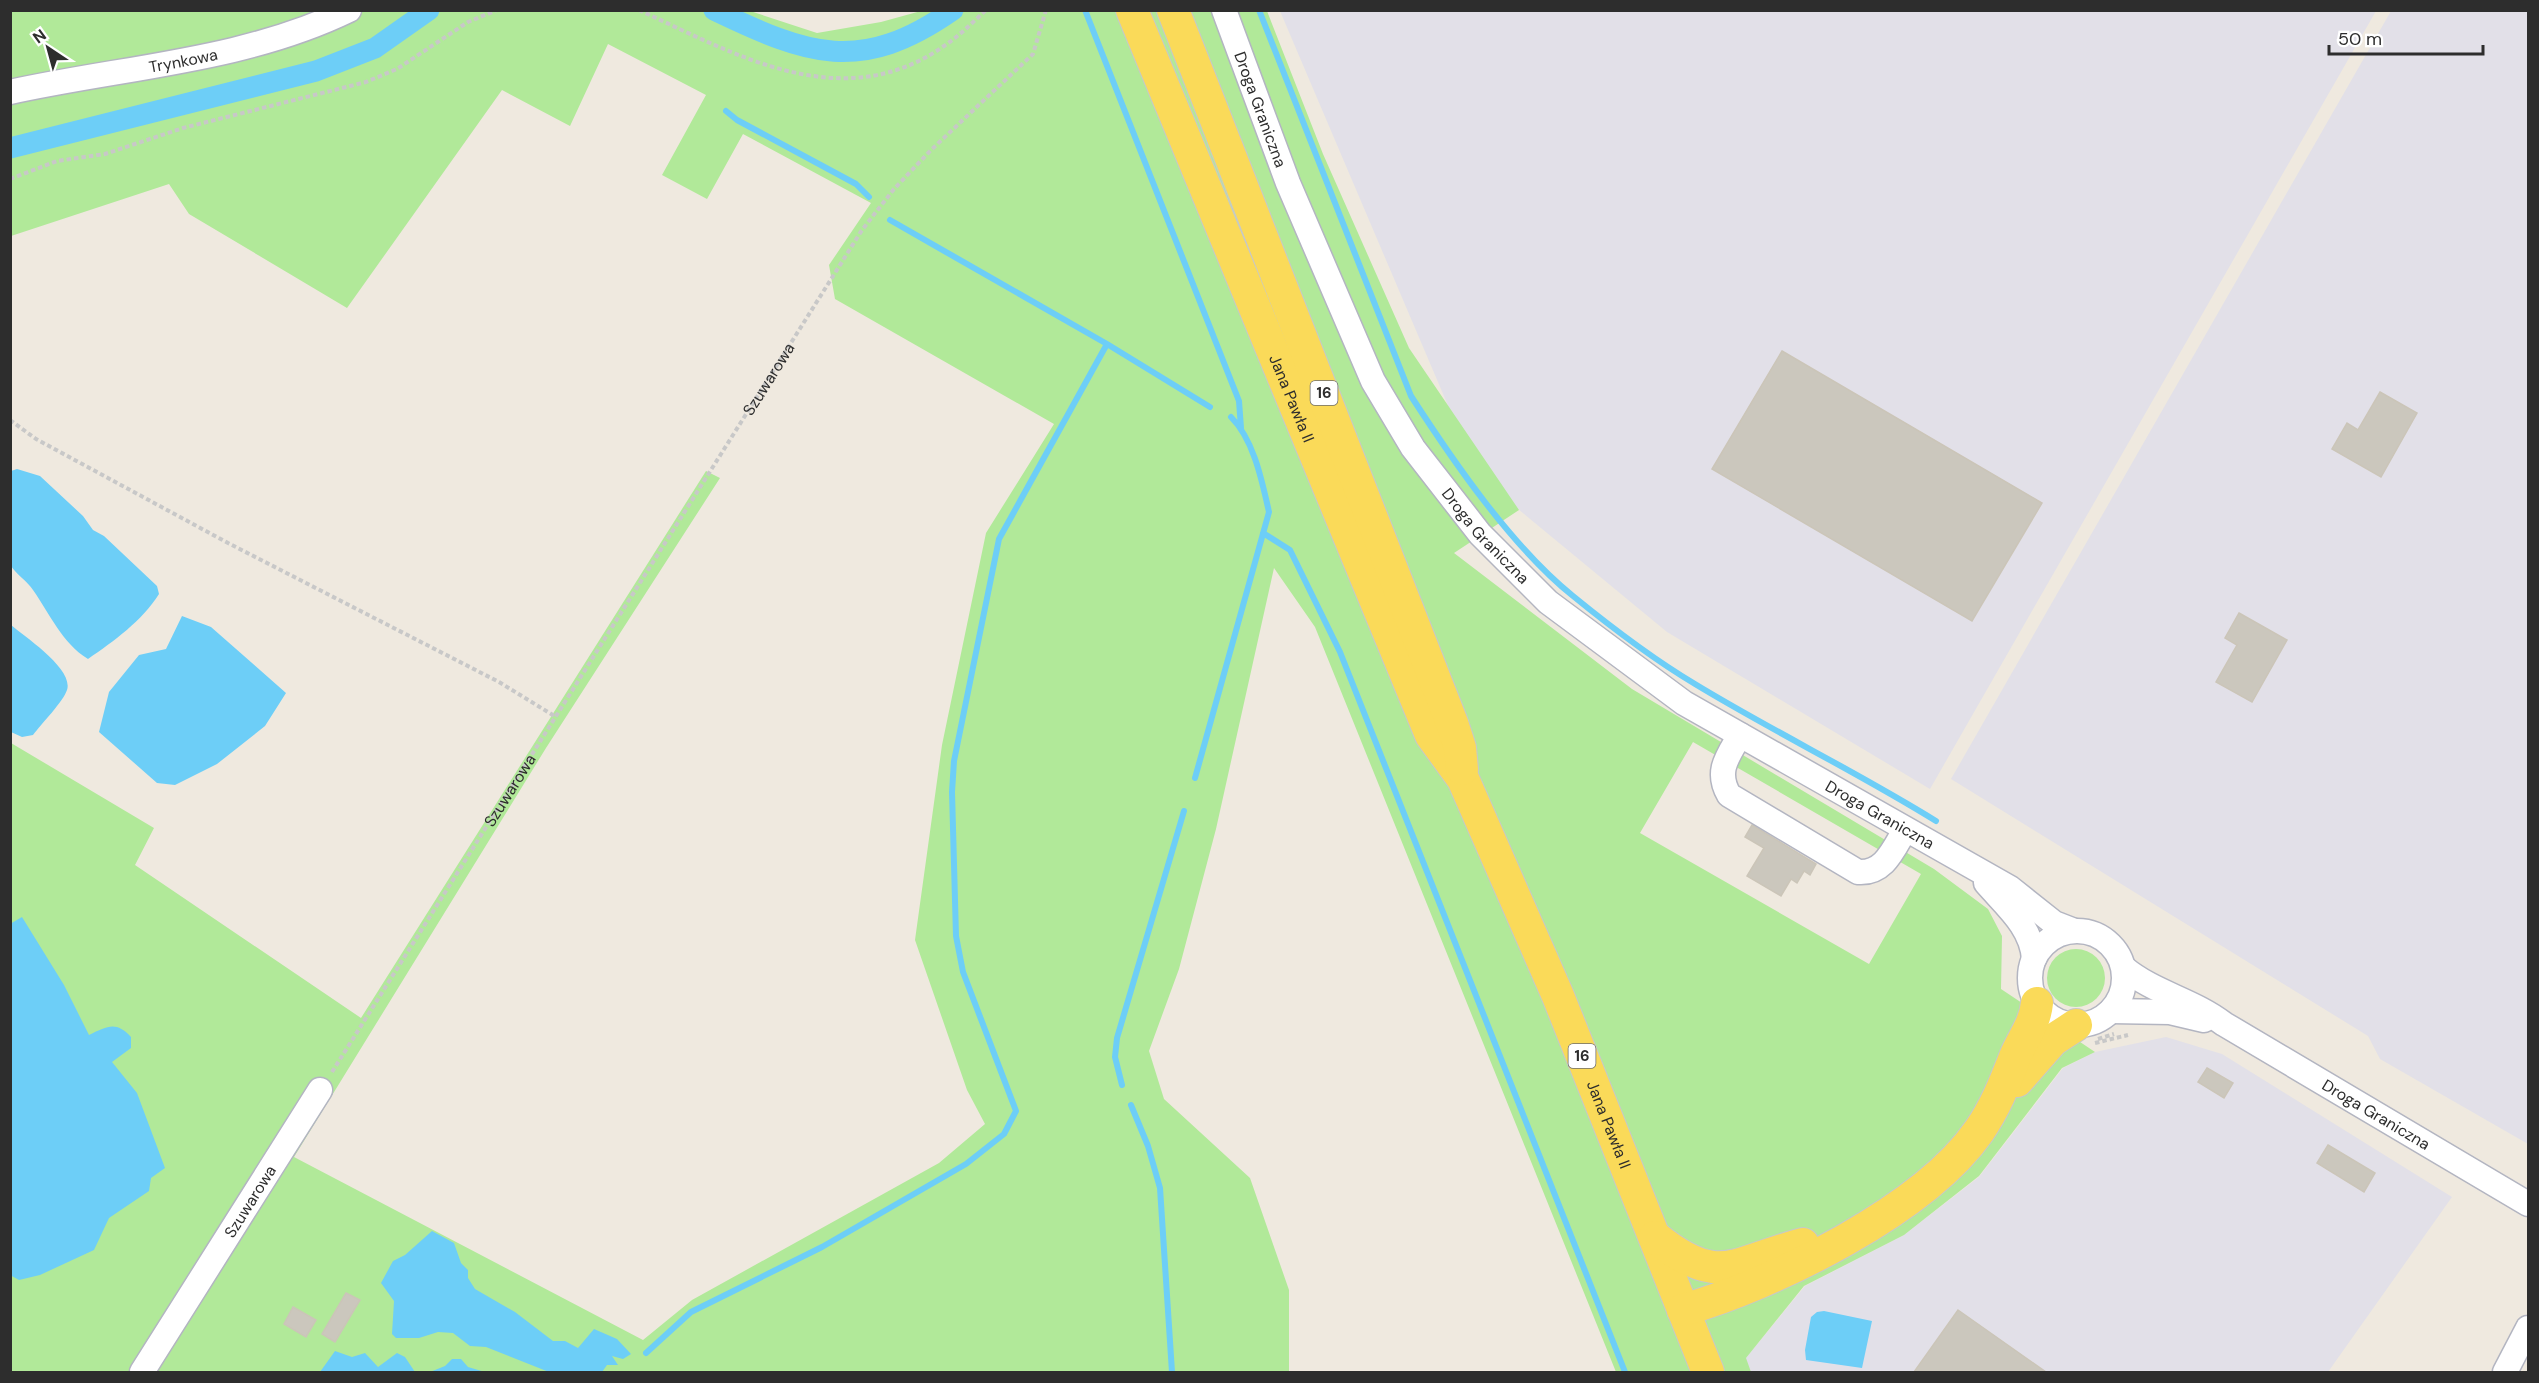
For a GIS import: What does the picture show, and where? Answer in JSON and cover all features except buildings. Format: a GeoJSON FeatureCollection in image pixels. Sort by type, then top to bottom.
{"type":"FeatureCollection","features":[{"type":"Feature","properties":{"kind":"main road","name":"Jana Pawła II"},"geometry":{"type":"LineString","coordinates":[[1132,10],[1431,735],[1463,779],[1558,996],[1708,1372]]}},
{"type":"Feature","properties":{"kind":"main road","name":"Jana Pawła II"},"geometry":{"type":"LineString","coordinates":[[1173,10],[1452,723],[1460,748],[1463,779]]}},
{"type":"Feature","properties":{"kind":"main road"},"geometry":{"type":"LineString","coordinates":[[1995,1106],[2019,1048],[2032,1026],[2037,1003]]}},
{"type":"Feature","properties":{"kind":"main road"},"geometry":{"type":"LineString","coordinates":[[1683,1310],[1714,1301],[1790,1270],[1891,1211],[1942,1172],[1978,1132],[1995,1106],[2053,1040],[2082,1038]]}},
{"type":"Feature","properties":{"kind":"main road"},"geometry":{"type":"LineString","coordinates":[[1655,1237],[1683,1258],[1709,1269],[1734,1266],[1781,1250],[1859,1230]]}},
{"type":"Feature","properties":{"kind":"street","name":"Trynkowa"},"geometry":{"type":"LineString","coordinates":[[10,92],[63,80],[177,62],[274,40],[349,10]]}},
{"type":"Feature","properties":{"kind":"street","name":"Droga Graniczna"},"geometry":{"type":"LineString","coordinates":[[1224,10],[1288,183],[1373,381],[1413,448],[1480,534],[1548,602],[1684,703],[2010,888],[2054,923],[2072,930]]}},
{"type":"Feature","properties":{"kind":"street"},"geometry":{"type":"LineString","coordinates":[[1740,735],[1721,772],[1729,795],[1858,872],[1870,873],[1882,867],[1905,830]]}},
{"type":"Feature","properties":{"kind":"street","name":"Droga Graniczna"},"geometry":{"type":"LineString","coordinates":[[1972,868],[2018,918],[2031,939],[2034,959]]}},
{"type":"Feature","properties":{"kind":"street"},"geometry":{"type":"LineString","coordinates":[[2072,930],[2099,935],[2111,944],[2124,968],[2123,991],[2111,1011],[2089,1024],[2082,1038],[2047,1014],[2037,1003],[2030,981],[2034,959],[2043,945],[2056,935],[2072,930]]}},
{"type":"Feature","properties":{"kind":"street","name":"Droga Graniczna"},"geometry":{"type":"LineString","coordinates":[[2124,968],[2139,981],[2204,1009],[2224,1024],[2529,1204]]}},
{"type":"Feature","properties":{"kind":"street","name":"Droga Graniczna"},"geometry":{"type":"LineString","coordinates":[[2111,1011],[2170,1012],[2224,1024]]}},
{"type":"Feature","properties":{"kind":"street","name":"Szuwarowa"},"geometry":{"type":"LineString","coordinates":[[142,1372],[320,1090]]}},
{"type":"Feature","properties":{"kind":"street"},"geometry":{"type":"LineString","coordinates":[[2505,1372],[2529,1328]]}},
{"type":"Feature","properties":{"kind":"path"},"geometry":{"type":"LineString","coordinates":[[10,179],[57,161],[105,154],[183,128],[366,82],[397,69],[468,22],[497,10]]}},
{"type":"Feature","properties":{"kind":"path"},"geometry":{"type":"LineString","coordinates":[[639,10],[751,62],[832,80],[863,79],[906,66],[944,47],[986,10]]}},
{"type":"Feature","properties":{"kind":"path","name":"Szuwarowa"},"geometry":{"type":"LineString","coordinates":[[320,1090],[808,315],[878,210],[931,150],[1033,54],[1046,10]]}},
{"type":"Feature","properties":{"kind":"path"},"geometry":{"type":"LineString","coordinates":[[11,422],[46,445],[247,553],[499,682],[556,717]]}},
{"type":"Feature","properties":{"kind":"path"},"geometry":{"type":"LineString","coordinates":[[2082,1038],[2127,1031]]}},
{"type":"Feature","properties":{"kind":"path"},"geometry":{"type":"LineString","coordinates":[[2082,1038],[2139,1032]]}},
{"type":"Feature","properties":{"kind":"shaded area"},"geometry":{"type":"Polygon","coordinates":[[[1280,11],[2376,11],[1930,789],[1667,632],[1478,476],[1280,11]]]}},
{"type":"Feature","properties":{"kind":"shaded area"},"geometry":{"type":"Polygon","coordinates":[[[2391,11],[2528,11],[2528,1144],[2380,1059],[2368,1036],[1951,779],[2391,11]]]}},
{"type":"Feature","properties":{"kind":"shaded area"},"geometry":{"type":"Polygon","coordinates":[[[2166,1037],[2222,1054],[2452,1197],[2328,1372],[1751,1372],[1745,1359],[1805,1286],[1904,1235],[1979,1177],[2063,1068],[2095,1052],[2166,1037]]]}},
{"type":"Feature","properties":{"kind":"green space"},"geometry":{"type":"Polygon","coordinates":[[[747,10],[817,33],[881,22],[921,11],[1267,11],[1323,154],[1409,348],[1519,510],[1454,553],[1632,689],[1934,869],[1988,909],[2002,936],[2001,989],[2095,1052],[2062,1068],[1979,1176],[1904,1235],[1804,1286],[1746,1358],[1751,1372],[1616,1372],[1315,627],[1274,568],[1216,829],[1179,969],[1149,1051],[1164,1099],[1250,1178],[1289,1290],[1289,1372],[11,1372],[11,743],[154,828],[135,865],[361,1018],[706,471],[720,478],[546,748],[294,1157],[643,1340],[692,1300],[939,1163],[985,1124],[967,1090],[915,940],[942,745],[986,533],[1054,424],[835,299],[829,265],[871,203],[743,134],[707,199],[662,175],[706,95],[608,44],[570,126],[502,90],[347,308],[189,214],[169,184],[11,236],[10,11],[747,10]],[[1693,742],[1640,833],[1869,964],[1921,874],[1693,742]]]}},
{"type":"Feature","properties":{"kind":"green space"},"geometry":{"type":"Polygon","coordinates":[[[2070,949],[2082,949],[2097,957],[2105,972],[2105,984],[2097,999],[2082,1007],[2070,1007],[2055,999],[2047,984],[2047,972],[2055,957],[2070,949]]]}},
{"type":"Feature","properties":{"kind":"water"},"geometry":{"type":"Polygon","coordinates":[[[17,469],[40,476],[83,516],[93,530],[104,536],[157,586],[159,594],[136,622],[88,659],[71,645],[57,628],[31,587],[11,566],[11,471],[17,469]]]}},
{"type":"Feature","properties":{"kind":"water"},"geometry":{"type":"Polygon","coordinates":[[[182,616],[211,627],[286,693],[265,726],[217,764],[175,785],[157,783],[99,732],[109,692],[139,655],[166,649],[182,616]]]}},
{"type":"Feature","properties":{"kind":"water"},"geometry":{"type":"Polygon","coordinates":[[[11,625],[56,663],[67,682],[65,695],[33,735],[22,737],[11,732],[11,625]]]}},
{"type":"Feature","properties":{"kind":"water"},"geometry":{"type":"Polygon","coordinates":[[[22,917],[64,985],[89,1035],[101,1029],[116,1027],[131,1037],[131,1048],[112,1062],[137,1093],[165,1168],[151,1178],[149,1191],[109,1218],[94,1250],[40,1275],[19,1280],[10,1275],[10,924],[22,917]]]}},
{"type":"Feature","properties":{"kind":"water"},"geometry":{"type":"Polygon","coordinates":[[[432,1231],[454,1243],[461,1263],[468,1270],[468,1278],[475,1289],[515,1312],[553,1341],[565,1341],[578,1348],[594,1329],[617,1339],[631,1354],[623,1359],[612,1356],[618,1365],[607,1365],[602,1372],[549,1372],[486,1347],[470,1346],[453,1333],[438,1332],[419,1338],[396,1338],[392,1334],[394,1301],[381,1283],[393,1261],[405,1255],[432,1231]]]}},
{"type":"Feature","properties":{"kind":"water"},"geometry":{"type":"Polygon","coordinates":[[[1824,1311],[1872,1321],[1862,1368],[1806,1360],[1805,1350],[1811,1317],[1817,1312],[1824,1311]]]}},
{"type":"Feature","properties":{"kind":"water"},"geometry":{"type":"Polygon","coordinates":[[[335,1351],[352,1357],[365,1353],[378,1367],[397,1353],[405,1357],[415,1372],[320,1372],[335,1351]]]}},
{"type":"Feature","properties":{"kind":"water"},"geometry":{"type":"Polygon","coordinates":[[[452,1359],[461,1359],[468,1367],[485,1372],[430,1372],[445,1366],[452,1359]]]}},
{"type":"Feature","properties":{"kind":"waterway"},"geometry":{"type":"LineString","coordinates":[[10,148],[316,71],[375,48],[429,10]]}},
{"type":"Feature","properties":{"kind":"waterway"},"geometry":{"type":"LineString","coordinates":[[714,10],[778,38],[806,47],[834,51],[861,50],[890,44],[920,31],[953,10]]}},
{"type":"Feature","properties":{"kind":"waterway"},"geometry":{"type":"LineString","coordinates":[[1085,10],[1239,401],[1241,428]]}},
{"type":"Feature","properties":{"kind":"waterway"},"geometry":{"type":"LineString","coordinates":[[1259,10],[1411,396],[1445,448],[1506,528],[1550,576],[1573,596],[1664,664],[1725,702],[1936,821]]}},
{"type":"Feature","properties":{"kind":"waterway"},"geometry":{"type":"LineString","coordinates":[[726,111],[737,120],[856,184],[869,197]]}},
{"type":"Feature","properties":{"kind":"waterway"},"geometry":{"type":"LineString","coordinates":[[646,1353],[691,1312],[822,1247],[966,1164],[1004,1134],[1016,1111],[963,972],[956,936],[952,792],[954,761],[999,539],[1107,344],[890,220]]}},
{"type":"Feature","properties":{"kind":"waterway"},"geometry":{"type":"LineString","coordinates":[[1107,344],[1210,407]]}},
{"type":"Feature","properties":{"kind":"waterway"},"geometry":{"type":"LineString","coordinates":[[1195,778],[1269,512],[1251,449],[1246,437],[1231,417]]}},
{"type":"Feature","properties":{"kind":"waterway"},"geometry":{"type":"LineString","coordinates":[[1263,533],[1290,550],[1340,652],[1625,1372]]}},
{"type":"Feature","properties":{"kind":"waterway"},"geometry":{"type":"LineString","coordinates":[[1122,1085],[1115,1057],[1117,1038],[1184,811]]}},
{"type":"Feature","properties":{"kind":"waterway"},"geometry":{"type":"LineString","coordinates":[[1131,1105],[1148,1146],[1160,1188],[1172,1372]]}}]}
